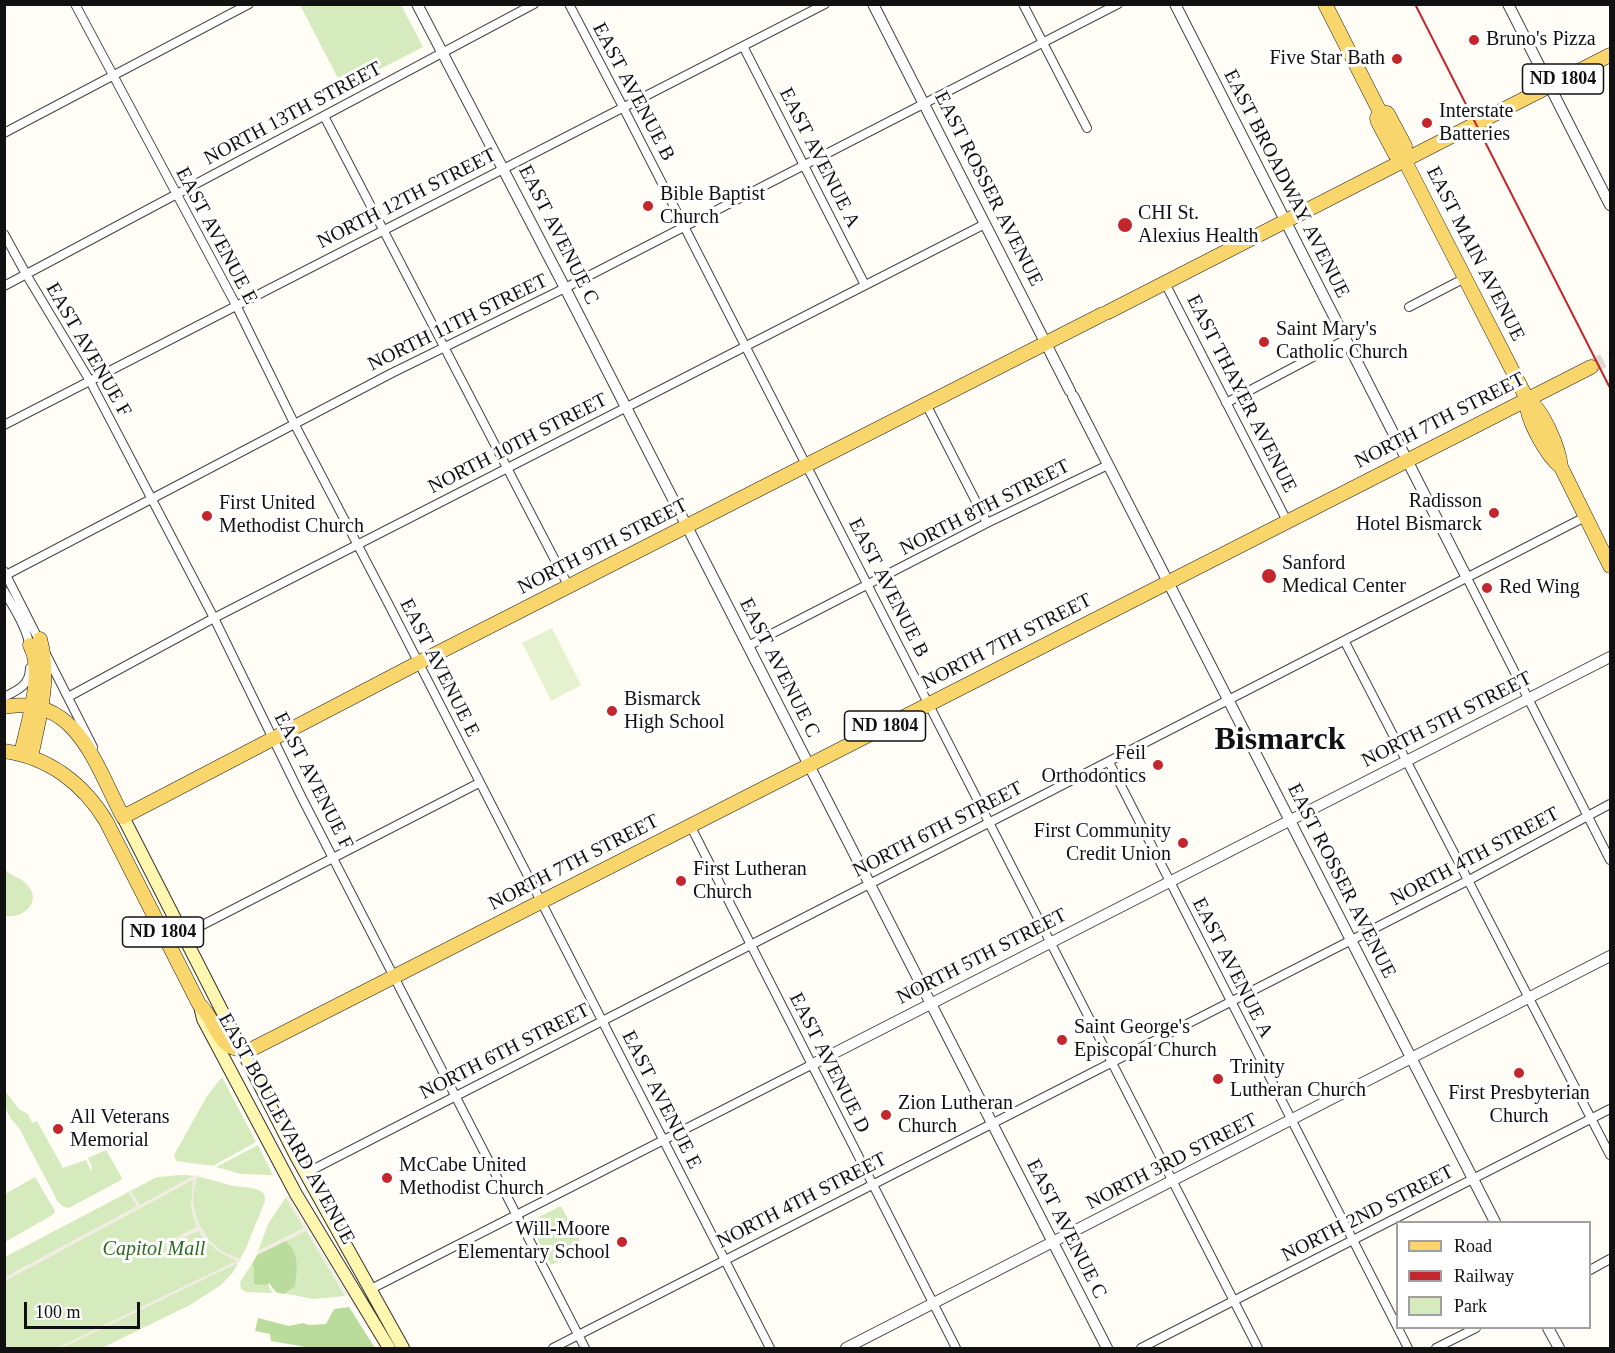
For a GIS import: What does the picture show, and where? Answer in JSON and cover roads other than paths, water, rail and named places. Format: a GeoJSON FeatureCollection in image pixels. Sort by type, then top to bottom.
{"type":"FeatureCollection","features":[{"type":"Feature","properties":{"kind":"main road","name":"EAST MAIN AVENUE"},"geometry":{"type":"LineString","coordinates":[[1325,4],[1380,112],[1387,113],[1405,146],[1404,159],[1527,399],[1527,412],[1550,456],[1561,467],[1611,566]]}},
{"type":"Feature","properties":{"kind":"main road","name":"ND 1804"},"geometry":{"type":"LineString","coordinates":[[1404,159],[1611,55]]}},
{"type":"Feature","properties":{"kind":"main road","name":"NORTH 9TH STREET"},"geometry":{"type":"LineString","coordinates":[[123,816],[1404,159]]}},
{"type":"Feature","properties":{"kind":"main road","name":"NORTH 7TH STREET"},"geometry":{"type":"LineString","coordinates":[[242,1050],[257,1047],[1591,367]]}},
{"type":"Feature","properties":{"kind":"main road"},"geometry":{"type":"LineString","coordinates":[[26,756],[45,670],[35,642]]}},
{"type":"Feature","properties":{"kind":"main road"},"geometry":{"type":"LineString","coordinates":[[4,706],[37,706]]}},
{"type":"Feature","properties":{"kind":"main road","name":"EAST BOULEVARD AVENUE"},"geometry":{"type":"LineString","coordinates":[[37,706],[70,723],[86,746],[306,1173],[403,1348]]}},
{"type":"Feature","properties":{"kind":"main road","name":"ND 1804"},"geometry":{"type":"LineString","coordinates":[[4,751],[26,756]]}},
{"type":"Feature","properties":{"kind":"main road","name":"EAST BOULEVARD AVENUE"},"geometry":{"type":"LineString","coordinates":[[26,756],[58,770],[84,791],[100,812],[200,1004],[202,1019],[288,1181],[389,1348]]}},
{"type":"Feature","properties":{"kind":"main road"},"geometry":{"type":"LineString","coordinates":[[123,816],[120,837],[126,860]]}},
{"type":"Feature","properties":{"kind":"main road","name":"ND 1804"},"geometry":{"type":"LineString","coordinates":[[200,1004],[222,1040],[231,1047],[242,1050]]}},
{"type":"Feature","properties":{"kind":"street","name":"EAST AVENUE E"},"geometry":{"type":"LineString","coordinates":[[75,4],[175,195],[236,305],[295,425],[770,1348]]}},
{"type":"Feature","properties":{"kind":"street"},"geometry":{"type":"LineString","coordinates":[[4,133],[249,4]]}},
{"type":"Feature","properties":{"kind":"street","name":"EAST AVENUE C"},"geometry":{"type":"LineString","coordinates":[[417,4],[565,288],[1107,1348]]}},
{"type":"Feature","properties":{"kind":"street","name":"NORTH 13TH STREET"},"geometry":{"type":"LineString","coordinates":[[4,286],[534,4]]}},
{"type":"Feature","properties":{"kind":"street","name":"EAST AVENUE B"},"geometry":{"type":"LineString","coordinates":[[569,4],[1258,1348]]}},
{"type":"Feature","properties":{"kind":"street","name":"NORTH 12TH STREET"},"geometry":{"type":"LineString","coordinates":[[4,425],[825,4]]}},
{"type":"Feature","properties":{"kind":"street","name":"EAST ROSSER AVENUE"},"geometry":{"type":"LineString","coordinates":[[873,4],[1494,1221]]}},
{"type":"Feature","properties":{"kind":"street"},"geometry":{"type":"LineString","coordinates":[[1023,4],[1087,128]]}},
{"type":"Feature","properties":{"kind":"street","name":"NORTH 11TH STREET"},"geometry":{"type":"LineString","coordinates":[[5,573],[151,500],[393,373],[445,349],[1044,44],[1118,4]]}},
{"type":"Feature","properties":{"kind":"street","name":"EAST BROADWAY AVENUE"},"geometry":{"type":"LineString","coordinates":[[1175,4],[1611,860]]}},
{"type":"Feature","properties":{"kind":"street"},"geometry":{"type":"LineString","coordinates":[[1508,4],[1611,205]]}},
{"type":"Feature","properties":{"kind":"street","name":"EAST AVENUE A"},"geometry":{"type":"LineString","coordinates":[[743,46],[865,285]]}},
{"type":"Feature","properties":{"kind":"street"},"geometry":{"type":"LineString","coordinates":[[324,116],[569,587]]}},
{"type":"Feature","properties":{"kind":"street","name":"NORTH 10TH STREET"},"geometry":{"type":"LineString","coordinates":[[68,697],[214,618],[985,224]]}},
{"type":"Feature","properties":{"kind":"street","name":"EAST AVENUE F"},"geometry":{"type":"LineString","coordinates":[[4,234],[90,381],[214,618],[273,739],[585,1348]]}},
{"type":"Feature","properties":{"kind":"street"},"geometry":{"type":"LineString","coordinates":[[1409,307],[1465,278]]}},
{"type":"Feature","properties":{"kind":"street","name":"EAST THAYER AVENUE"},"geometry":{"type":"LineString","coordinates":[[1165,283],[1287,521]]}},
{"type":"Feature","properties":{"kind":"street"},"geometry":{"type":"LineString","coordinates":[[1226,402],[1345,340]]}},
{"type":"Feature","properties":{"kind":"street"},"geometry":{"type":"LineString","coordinates":[[926,404],[987,524]]}},
{"type":"Feature","properties":{"kind":"street","name":"NORTH 8TH STREET"},"geometry":{"type":"LineString","coordinates":[[748,646],[1108,465]]}},
{"type":"Feature","properties":{"kind":"street","name":"NORTH 6TH STREET"},"geometry":{"type":"LineString","coordinates":[[306,1173],[1586,517]]}},
{"type":"Feature","properties":{"kind":"street","name":"EAST BOULEVARD AVENUE"},"geometry":{"type":"LineString","coordinates":[[4,696],[21,688],[29,678],[35,642],[5,573]]}},
{"type":"Feature","properties":{"kind":"street","name":"EAST BOULEVARD AVENUE"},"geometry":{"type":"LineString","coordinates":[[4,591],[22,625],[35,642],[68,697],[96,753],[111,795]]}},
{"type":"Feature","properties":{"kind":"street"},"geometry":{"type":"LineString","coordinates":[[1345,642],[1611,1155]]}},
{"type":"Feature","properties":{"kind":"street","name":"NORTH 5TH STREET"},"geometry":{"type":"LineString","coordinates":[[369,1290],[1611,657]]}},
{"type":"Feature","properties":{"kind":"street","name":"EAST AVENUE A"},"geometry":{"type":"LineString","coordinates":[[1109,762],[1396,1324]]}},
{"type":"Feature","properties":{"kind":"street"},"geometry":{"type":"LineString","coordinates":[[183,935],[479,783]]}},
{"type":"Feature","properties":{"kind":"street","name":"NORTH 4TH STREET"},"geometry":{"type":"LineString","coordinates":[[553,1348],[1469,880],[1611,804]]}},
{"type":"Feature","properties":{"kind":"street","name":"EAST AVENUE D"},"geometry":{"type":"LineString","coordinates":[[690,825],[956,1348]]}},
{"type":"Feature","properties":{"kind":"street","name":"NORTH 3RD STREET"},"geometry":{"type":"LineString","coordinates":[[846,1348],[1611,956]]}},
{"type":"Feature","properties":{"kind":"street","name":"NORTH 2ND STREET"},"geometry":{"type":"LineString","coordinates":[[1141,1348],[1611,1108]]}},
{"type":"Feature","properties":{"kind":"street"},"geometry":{"type":"LineString","coordinates":[[1591,1269],[1611,1259]]}},
{"type":"Feature","properties":{"kind":"street","name":"EAST AVENUE A"},"geometry":{"type":"LineString","coordinates":[[1398,1329],[1408,1348]]}},
{"type":"Feature","properties":{"kind":"street"},"geometry":{"type":"LineString","coordinates":[[1436,1348],[1474,1329]]}},
{"type":"Feature","properties":{"kind":"street"},"geometry":{"type":"LineString","coordinates":[[1549,1329],[1559,1348]]}},
{"type":"Feature","properties":{"kind":"tunnel"},"geometry":{"type":"LineString","coordinates":[[1591,367],[1610,357]]}},
{"type":"Feature","properties":{"kind":"railway"},"geometry":{"type":"LineString","coordinates":[[1415,4],[1610,388]]}},
{"type":"Feature","properties":{"kind":"place","name":"Bruno's Pizza"},"geometry":{"type":"Point","coordinates":[1474,40]}},
{"type":"Feature","properties":{"kind":"place","name":"Five Star Bath"},"geometry":{"type":"Point","coordinates":[1397,59]}},
{"type":"Feature","properties":{"kind":"place","name":"Interstate Batteries"},"geometry":{"type":"Point","coordinates":[1427,123]}},
{"type":"Feature","properties":{"kind":"place","name":"Bible Baptist Church"},"geometry":{"type":"Point","coordinates":[648,206]}},
{"type":"Feature","properties":{"kind":"place","name":"CHI St. Alexius Health"},"geometry":{"type":"Point","coordinates":[1125,225]}},
{"type":"Feature","properties":{"kind":"place","name":"Saint Mary's Catholic Church"},"geometry":{"type":"Point","coordinates":[1264,342]}},
{"type":"Feature","properties":{"kind":"place","name":"Radisson Hotel Bismarck"},"geometry":{"type":"Point","coordinates":[1494,513]}},
{"type":"Feature","properties":{"kind":"place","name":"First United Methodist Church"},"geometry":{"type":"Point","coordinates":[207,516]}},
{"type":"Feature","properties":{"kind":"place","name":"Sanford Medical Center"},"geometry":{"type":"Point","coordinates":[1269,576]}},
{"type":"Feature","properties":{"kind":"place","name":"Red Wing"},"geometry":{"type":"Point","coordinates":[1487,588]}},
{"type":"Feature","properties":{"kind":"place","name":"Bismarck High School"},"geometry":{"type":"Point","coordinates":[612,711]}},
{"type":"Feature","properties":{"kind":"place","name":"Feil Orthodontics"},"geometry":{"type":"Point","coordinates":[1158,765]}},
{"type":"Feature","properties":{"kind":"place","name":"First Community Credit Union"},"geometry":{"type":"Point","coordinates":[1183,843]}},
{"type":"Feature","properties":{"kind":"place","name":"First Lutheran Church"},"geometry":{"type":"Point","coordinates":[681,881]}},
{"type":"Feature","properties":{"kind":"place","name":"Saint George's Episcopal Church"},"geometry":{"type":"Point","coordinates":[1062,1040]}},
{"type":"Feature","properties":{"kind":"place","name":"First Presbyterian Church"},"geometry":{"type":"Point","coordinates":[1519,1073]}},
{"type":"Feature","properties":{"kind":"place","name":"Trinity Lutheran Church"},"geometry":{"type":"Point","coordinates":[1218,1079]}},
{"type":"Feature","properties":{"kind":"place","name":"Zion Lutheran Church"},"geometry":{"type":"Point","coordinates":[886,1115]}},
{"type":"Feature","properties":{"kind":"place","name":"All Veterans Memorial"},"geometry":{"type":"Point","coordinates":[58,1129]}},
{"type":"Feature","properties":{"kind":"place","name":"McCabe United Methodist Church"},"geometry":{"type":"Point","coordinates":[387,1178]}},
{"type":"Feature","properties":{"kind":"place","name":"Will-Moore Elementary School"},"geometry":{"type":"Point","coordinates":[622,1242]}},
{"type":"Feature","properties":{"kind":"district","name":"Bismarck"},"geometry":{"type":"Point","coordinates":[1280,741]}},
{"type":"Feature","properties":{"kind":"park label","name":"Capitol Mall"},"geometry":{"type":"Point","coordinates":[154,1250]}}]}
